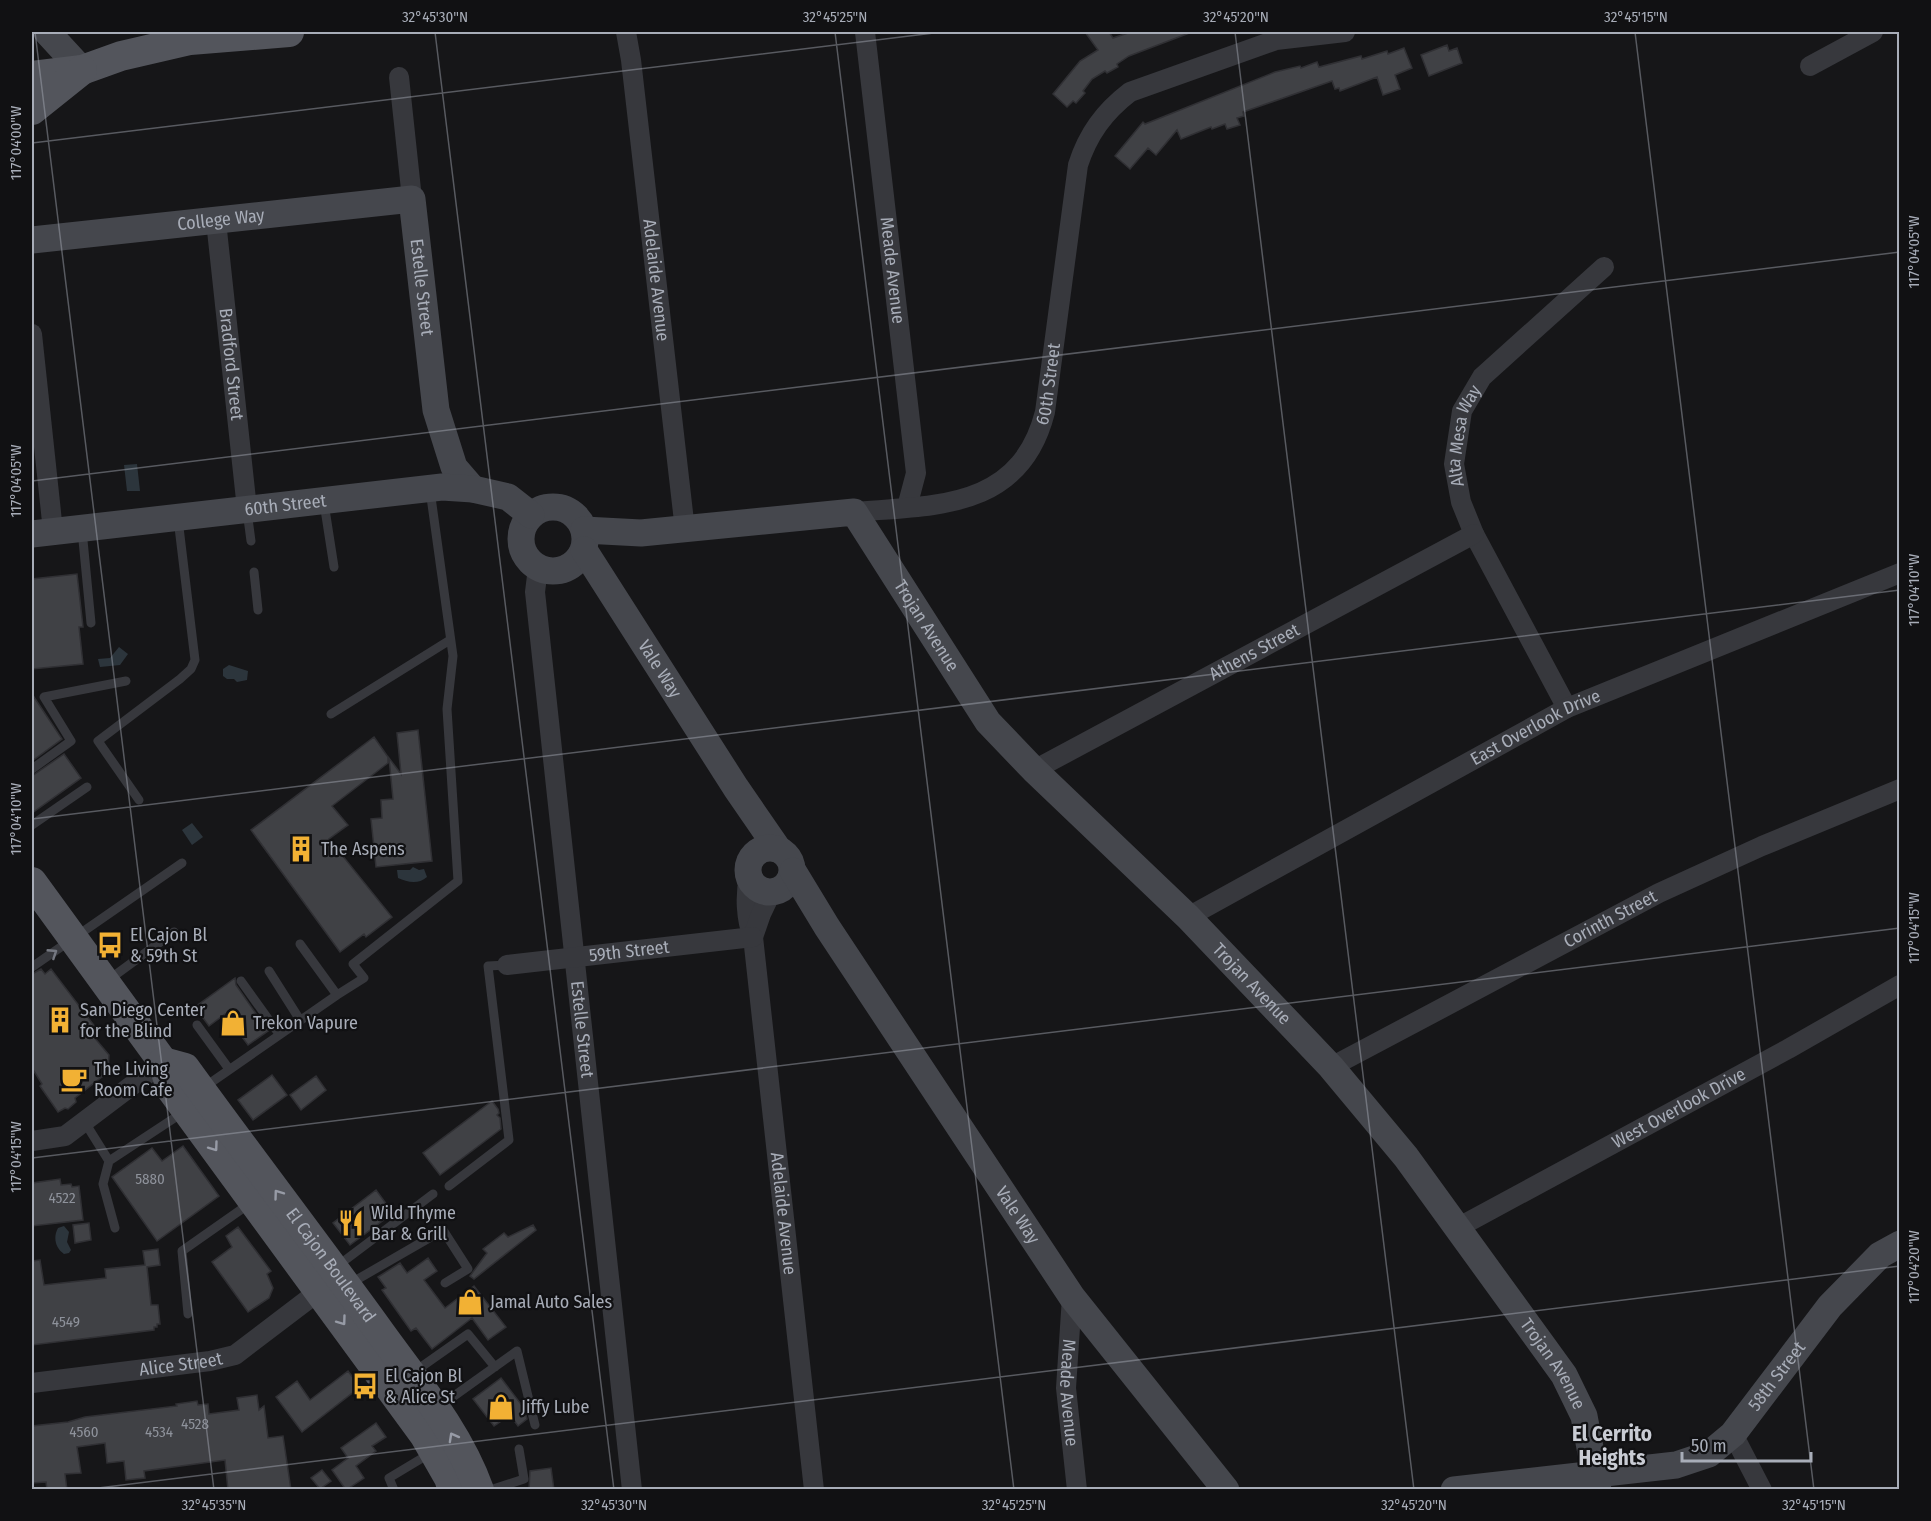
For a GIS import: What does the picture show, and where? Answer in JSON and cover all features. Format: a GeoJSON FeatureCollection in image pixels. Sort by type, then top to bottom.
{"type":"FeatureCollection","features":[{"type":"Feature","properties":{"kind":"main road"},"geometry":{"type":"LineString","coordinates":[[32,76],[82,70],[172,38],[190,40],[229,34],[289,32]]}},
{"type":"Feature","properties":{"kind":"main road"},"geometry":{"type":"LineString","coordinates":[[32,110],[82,70]]}},
{"type":"Feature","properties":{"kind":"main road","name":"El Cajon Boulevard"},"geometry":{"type":"LineString","coordinates":[[32,882],[163,1062],[171,1089],[194,1100],[436,1409],[471,1468],[479,1490]]}},
{"type":"Feature","properties":{"kind":"main road","name":"El Cajon Boulevard"},"geometry":{"type":"LineString","coordinates":[[194,1100],[253,1200],[335,1280],[434,1451],[453,1490]]}},
{"type":"Feature","properties":{"kind":"street"},"geometry":{"type":"LineString","coordinates":[[47,32],[82,70]]}},
{"type":"Feature","properties":{"kind":"street","name":"Adelaide Avenue"},"geometry":{"type":"LineString","coordinates":[[626,32],[685,530]]}},
{"type":"Feature","properties":{"kind":"street","name":"Meade Avenue"},"geometry":{"type":"LineString","coordinates":[[865,32],[916,473],[907,507]]}},
{"type":"Feature","properties":{"kind":"street","name":"60th Street"},"geometry":{"type":"LineString","coordinates":[[584,540],[625,534],[907,507],[962,500],[989,490],[1015,470],[1034,444],[1045,412],[1078,165],[1088,139],[1103,116],[1130,92],[1264,44],[1276,40],[1345,32]]}},
{"type":"Feature","properties":{"kind":"street"},"geometry":{"type":"LineString","coordinates":[[1810,66],[1873,32]]}},
{"type":"Feature","properties":{"kind":"street","name":"Estelle Street"},"geometry":{"type":"LineString","coordinates":[[399,77],[436,410],[454,467],[473,489]]}},
{"type":"Feature","properties":{"kind":"street","name":"College Way"},"geometry":{"type":"LineString","coordinates":[[32,240],[412,199]]}},
{"type":"Feature","properties":{"kind":"street","name":"Bradford Street"},"geometry":{"type":"LineString","coordinates":[[216,220],[247,509]]}},
{"type":"Feature","properties":{"kind":"street","name":"Alta Mesa Way"},"geometry":{"type":"LineString","coordinates":[[1567,708],[1474,534],[1461,502],[1454,464],[1462,411],[1482,377],[1604,267]]}},
{"type":"Feature","properties":{"kind":"street"},"geometry":{"type":"LineString","coordinates":[[32,334],[42,532]]}},
{"type":"Feature","properties":{"kind":"street","name":"60th Street"},"geometry":{"type":"LineString","coordinates":[[42,532],[442,487],[473,489],[508,497],[531,515]]}},
{"type":"Feature","properties":{"kind":"street"},"geometry":{"type":"LineString","coordinates":[[546,507],[562,508],[576,516],[584,540],[573,565],[556,572],[538,568],[527,558],[521,543],[523,528],[531,515],[546,507]]}},
{"type":"Feature","properties":{"kind":"street","name":"Trojan Avenue"},"geometry":{"type":"LineString","coordinates":[[854,512],[988,722],[1034,770],[1188,917],[1331,1066],[1406,1156],[1564,1375],[1584,1416],[1597,1482]]}},
{"type":"Feature","properties":{"kind":"street","name":"Athens Street"},"geometry":{"type":"LineString","coordinates":[[1034,770],[1474,534]]}},
{"type":"Feature","properties":{"kind":"street","name":"Vale Way"},"geometry":{"type":"LineString","coordinates":[[584,540],[736,788],[786,860],[827,927],[1072,1297],[1226,1490]]}},
{"type":"Feature","properties":{"kind":"street","name":"Estelle Street"},"geometry":{"type":"LineString","coordinates":[[538,568],[535,592],[632,1490]]}},
{"type":"Feature","properties":{"kind":"street","name":"East Overlook Drive"},"geometry":{"type":"LineString","coordinates":[[1188,917],[1567,708],[1899,573]]}},
{"type":"Feature","properties":{"kind":"street","name":"Vale Way"},"geometry":{"type":"LineString","coordinates":[[736,788],[741,810],[748,874],[758,889],[771,893],[827,927]]}},
{"type":"Feature","properties":{"kind":"street","name":"Corinth Street"},"geometry":{"type":"LineString","coordinates":[[1331,1066],[1659,893],[1762,846],[1899,789]]}},
{"type":"Feature","properties":{"kind":"street"},"geometry":{"type":"LineString","coordinates":[[748,874],[749,863],[758,852],[771,848],[786,860],[788,884],[778,892],[771,893]]}},
{"type":"Feature","properties":{"kind":"street","name":"Adelaide Avenue"},"geometry":{"type":"LineString","coordinates":[[748,874],[746,891],[814,1490]]}},
{"type":"Feature","properties":{"kind":"street","name":"Adelaide Avenue"},"geometry":{"type":"LineString","coordinates":[[753,937],[771,893]]}},
{"type":"Feature","properties":{"kind":"street","name":"59th Street"},"geometry":{"type":"LineString","coordinates":[[507,965],[753,937]]}},
{"type":"Feature","properties":{"kind":"street","name":"West Overlook Drive"},"geometry":{"type":"LineString","coordinates":[[1459,1227],[1788,1049],[1899,985]]}},
{"type":"Feature","properties":{"kind":"street"},"geometry":{"type":"LineString","coordinates":[[32,1141],[65,1136],[163,1062]]}},
{"type":"Feature","properties":{"kind":"street","name":"58th Street"},"geometry":{"type":"LineString","coordinates":[[1454,1490],[1597,1482],[1676,1465],[1709,1454],[1733,1434],[1830,1306],[1880,1255],[1899,1244]]}},
{"type":"Feature","properties":{"kind":"street","name":"Alice Street"},"geometry":{"type":"LineString","coordinates":[[32,1383],[210,1361],[235,1355],[335,1280]]}},
{"type":"Feature","properties":{"kind":"street","name":"Meade Avenue"},"geometry":{"type":"LineString","coordinates":[[1072,1297],[1066,1388],[1077,1490]]}},
{"type":"Feature","properties":{"kind":"street"},"geometry":{"type":"LineString","coordinates":[[1733,1434],[1762,1490]]}},
{"type":"Feature","properties":{"kind":"lane"},"geometry":{"type":"LineString","coordinates":[[115,1228],[103,1184],[109,1161],[194,1100],[229,1070],[279,1034],[364,978],[353,964],[458,881],[447,709],[453,656],[429,488]]}},
{"type":"Feature","properties":{"kind":"lane"},"geometry":{"type":"LineString","coordinates":[[324,500],[334,567]]}},
{"type":"Feature","properties":{"kind":"lane"},"geometry":{"type":"LineString","coordinates":[[247,509],[251,541]]}},
{"type":"Feature","properties":{"kind":"lane"},"geometry":{"type":"LineString","coordinates":[[140,800],[98,741],[180,680],[191,669],[195,660],[178,517]]}},
{"type":"Feature","properties":{"kind":"lane"},"geometry":{"type":"LineString","coordinates":[[82,528],[91,623]]}},
{"type":"Feature","properties":{"kind":"lane"},"geometry":{"type":"LineString","coordinates":[[254,572],[258,610]]}},
{"type":"Feature","properties":{"kind":"lane"},"geometry":{"type":"LineString","coordinates":[[331,714],[450,640]]}},
{"type":"Feature","properties":{"kind":"lane"},"geometry":{"type":"LineString","coordinates":[[32,769],[71,741],[44,697],[126,681]]}},
{"type":"Feature","properties":{"kind":"lane"},"geometry":{"type":"LineString","coordinates":[[32,825],[87,787]]}},
{"type":"Feature","properties":{"kind":"lane"},"geometry":{"type":"LineString","coordinates":[[32,968],[182,863]]}},
{"type":"Feature","properties":{"kind":"lane"},"geometry":{"type":"LineString","coordinates":[[105,983],[174,932]]}},
{"type":"Feature","properties":{"kind":"lane"},"geometry":{"type":"LineString","coordinates":[[300,944],[337,995]]}},
{"type":"Feature","properties":{"kind":"lane"},"geometry":{"type":"LineString","coordinates":[[449,1186],[509,1140],[488,966],[507,965]]}},
{"type":"Feature","properties":{"kind":"lane"},"geometry":{"type":"LineString","coordinates":[[269,971],[300,1020]]}},
{"type":"Feature","properties":{"kind":"lane"},"geometry":{"type":"LineString","coordinates":[[241,981],[279,1034]]}},
{"type":"Feature","properties":{"kind":"lane"},"geometry":{"type":"LineString","coordinates":[[197,1025],[229,1070]]}},
{"type":"Feature","properties":{"kind":"lane"},"geometry":{"type":"LineString","coordinates":[[84,1121],[109,1161]]}},
{"type":"Feature","properties":{"kind":"lane"},"geometry":{"type":"LineString","coordinates":[[335,1280],[433,1194]]}},
{"type":"Feature","properties":{"kind":"lane"},"geometry":{"type":"LineString","coordinates":[[188,1314],[182,1251],[253,1200]]}},
{"type":"Feature","properties":{"kind":"lane"},"geometry":{"type":"LineString","coordinates":[[335,1280],[443,1230],[468,1269],[445,1283]]}},
{"type":"Feature","properties":{"kind":"lane"},"geometry":{"type":"LineString","coordinates":[[411,1375],[468,1334],[495,1367]]}},
{"type":"Feature","properties":{"kind":"lane"},"geometry":{"type":"LineString","coordinates":[[436,1409],[517,1351],[535,1425]]}},
{"type":"Feature","properties":{"kind":"lane"},"geometry":{"type":"LineString","coordinates":[[490,1490],[524,1479],[519,1449]]}},
{"type":"Feature","properties":{"kind":"lane"},"geometry":{"type":"LineString","coordinates":[[394,1490],[389,1478],[434,1451]]}},
{"type":"Feature","properties":{"kind":"shaded area"},"geometry":{"type":"Polygon","coordinates":[[[137,464],[140,491],[127,491],[124,465],[137,464]]]}},
{"type":"Feature","properties":{"kind":"shaded area"},"geometry":{"type":"Polygon","coordinates":[[[119,647],[128,654],[120,665],[100,667],[98,659],[110,658],[119,647]]]}},
{"type":"Feature","properties":{"kind":"shaded area"},"geometry":{"type":"Polygon","coordinates":[[[229,665],[248,671],[247,680],[237,682],[223,676],[223,669],[229,665]]]}},
{"type":"Feature","properties":{"kind":"shaded area"},"geometry":{"type":"Polygon","coordinates":[[[192,823],[203,837],[192,845],[182,830],[192,823]]]}},
{"type":"Feature","properties":{"kind":"shaded area"},"geometry":{"type":"Polygon","coordinates":[[[413,867],[419,870],[424,869],[427,877],[416,882],[398,878],[397,870],[410,870],[413,867]]]}},
{"type":"Feature","properties":{"kind":"shaded area"},"geometry":{"type":"Polygon","coordinates":[[[64,1226],[69,1232],[67,1242],[71,1250],[64,1254],[57,1246],[55,1239],[58,1228],[64,1226]]]}},
{"type":"Feature","properties":{"kind":"building"},"geometry":{"type":"Polygon","coordinates":[[[1085,32],[1109,32],[1113,38],[1131,32],[1192,32],[1129,56],[1117,64],[1118,67],[1107,73],[1105,71],[1092,79],[1083,91],[1085,93],[1076,103],[1073,101],[1067,107],[1053,94],[1080,61],[1098,50],[1085,32]]]}},
{"type":"Feature","properties":{"kind":"building"},"geometry":{"type":"Polygon","coordinates":[[[1447,45],[1449,51],[1457,48],[1462,63],[1429,76],[1421,55],[1447,45]]]}},
{"type":"Feature","properties":{"kind":"building"},"geometry":{"type":"Polygon","coordinates":[[[1404,48],[1412,68],[1395,75],[1400,89],[1383,95],[1377,77],[1340,91],[1339,88],[1335,89],[1332,81],[1243,112],[1244,116],[1237,118],[1240,125],[1227,129],[1225,124],[1212,129],[1211,127],[1181,139],[1177,130],[1156,155],[1148,148],[1130,169],[1115,156],[1143,122],[1145,124],[1275,72],[1300,66],[1301,68],[1317,62],[1319,67],[1361,56],[1362,59],[1404,48]]]}},
{"type":"Feature","properties":{"kind":"building"},"geometry":{"type":"Polygon","coordinates":[[[77,574],[83,627],[79,627],[83,664],[32,669],[32,579],[77,574]]]}},
{"type":"Feature","properties":{"kind":"building"},"geometry":{"type":"Polygon","coordinates":[[[32,694],[62,739],[32,761],[32,694]]]}},
{"type":"Feature","properties":{"kind":"building"},"geometry":{"type":"Polygon","coordinates":[[[418,730],[432,861],[376,867],[371,819],[382,818],[381,800],[393,799],[389,758],[401,774],[397,733],[418,730]]]}},
{"type":"Feature","properties":{"kind":"building","name":"The Aspens"},"geometry":{"type":"Polygon","coordinates":[[[374,737],[388,757],[388,763],[332,806],[348,825],[329,839],[392,917],[366,937],[364,934],[340,952],[251,830],[374,737]]]}},
{"type":"Feature","properties":{"kind":"building"},"geometry":{"type":"Polygon","coordinates":[[[64,754],[81,778],[32,813],[32,776],[64,754]]]}},
{"type":"Feature","properties":{"kind":"building"},"geometry":{"type":"Polygon","coordinates":[[[41,969],[45,974],[51,969],[99,1032],[93,1036],[109,1055],[108,1072],[75,1098],[76,1102],[68,1109],[65,1108],[58,1112],[40,1086],[42,1084],[32,1068],[32,974],[41,969]]]}},
{"type":"Feature","properties":{"kind":"building"},"geometry":{"type":"Polygon","coordinates":[[[235,978],[236,985],[268,1031],[248,1045],[225,1014],[209,1026],[195,1007],[235,978]]]}},
{"type":"Feature","properties":{"kind":"building"},"geometry":{"type":"Polygon","coordinates":[[[272,1075],[287,1095],[253,1120],[238,1100],[272,1075]]]}},
{"type":"Feature","properties":{"kind":"building"},"geometry":{"type":"Polygon","coordinates":[[[316,1076],[326,1090],[301,1110],[290,1095],[316,1076]]]}},
{"type":"Feature","properties":{"kind":"building"},"geometry":{"type":"Polygon","coordinates":[[[492,1101],[498,1109],[497,1115],[500,1118],[501,1129],[440,1175],[423,1153],[492,1101]]]}},
{"type":"Feature","properties":{"kind":"building"},"geometry":{"type":"Polygon","coordinates":[[[183,1146],[219,1196],[157,1241],[112,1177],[152,1148],[162,1161],[183,1146]]]}},
{"type":"Feature","properties":{"kind":"building"},"geometry":{"type":"Polygon","coordinates":[[[60,1179],[61,1185],[79,1186],[83,1220],[32,1226],[32,1183],[60,1179]]]}},
{"type":"Feature","properties":{"kind":"building"},"geometry":{"type":"Polygon","coordinates":[[[376,1190],[393,1213],[350,1245],[333,1223],[376,1190]]]}},
{"type":"Feature","properties":{"kind":"building"},"geometry":{"type":"Polygon","coordinates":[[[89,1223],[91,1240],[75,1243],[73,1225],[89,1223]]]}},
{"type":"Feature","properties":{"kind":"building"},"geometry":{"type":"Polygon","coordinates":[[[533,1225],[536,1230],[474,1279],[470,1276],[487,1253],[483,1249],[504,1233],[508,1237],[533,1225]]]}},
{"type":"Feature","properties":{"kind":"building"},"geometry":{"type":"Polygon","coordinates":[[[238,1227],[271,1271],[267,1274],[273,1288],[269,1298],[248,1312],[212,1262],[232,1247],[226,1236],[238,1227]]]}},
{"type":"Feature","properties":{"kind":"building"},"geometry":{"type":"Polygon","coordinates":[[[158,1249],[160,1265],[147,1267],[151,1305],[158,1305],[160,1324],[154,1327],[154,1330],[32,1345],[32,1261],[40,1260],[44,1285],[106,1278],[105,1269],[145,1265],[143,1251],[158,1249]]]}},
{"type":"Feature","properties":{"kind":"building"},"geometry":{"type":"Polygon","coordinates":[[[428,1258],[437,1271],[424,1280],[445,1308],[474,1286],[506,1327],[488,1340],[472,1318],[432,1349],[416,1328],[411,1331],[382,1290],[386,1288],[378,1277],[400,1263],[407,1273],[428,1258]]]}},
{"type":"Feature","properties":{"kind":"building"},"geometry":{"type":"Polygon","coordinates":[[[348,1371],[360,1387],[302,1432],[276,1397],[297,1381],[310,1400],[348,1371]]]}},
{"type":"Feature","properties":{"kind":"building","name":"Jiffy Lube"},"geometry":{"type":"Polygon","coordinates":[[[501,1378],[524,1408],[527,1419],[518,1426],[510,1415],[494,1426],[473,1399],[501,1378]]]}},
{"type":"Feature","properties":{"kind":"building"},"geometry":{"type":"Polygon","coordinates":[[[257,1395],[259,1410],[264,1406],[268,1438],[283,1436],[291,1490],[228,1490],[225,1460],[144,1471],[145,1478],[126,1480],[124,1461],[107,1463],[105,1443],[77,1447],[81,1473],[65,1474],[67,1490],[47,1490],[46,1482],[32,1483],[32,1426],[177,1406],[176,1404],[197,1401],[198,1405],[208,1404],[209,1414],[239,1410],[237,1398],[257,1395]]]}},
{"type":"Feature","properties":{"kind":"building"},"geometry":{"type":"Polygon","coordinates":[[[376,1423],[386,1437],[372,1446],[376,1451],[356,1466],[364,1478],[346,1490],[332,1470],[348,1458],[341,1448],[376,1423]]]}},
{"type":"Feature","properties":{"kind":"building"},"geometry":{"type":"Polygon","coordinates":[[[551,1468],[554,1490],[529,1490],[530,1471],[551,1468]]]}},
{"type":"Feature","properties":{"kind":"building"},"geometry":{"type":"Polygon","coordinates":[[[322,1470],[331,1481],[320,1489],[311,1478],[322,1470]]]}},
{"type":"Feature","properties":{"kind":"place","name":"The Aspens"},"geometry":{"type":"Point","coordinates":[301,849]}},
{"type":"Feature","properties":{"kind":"place","name":"El Cajon Bl & 59th St"},"geometry":{"type":"Point","coordinates":[110,945]}},
{"type":"Feature","properties":{"kind":"place","name":"San Diego Center for the Blind"},"geometry":{"type":"Point","coordinates":[60,1020]}},
{"type":"Feature","properties":{"kind":"place","name":"Trekon Vapure"},"geometry":{"type":"Point","coordinates":[233,1023]}},
{"type":"Feature","properties":{"kind":"place","name":"The Living Room Cafe"},"geometry":{"type":"Point","coordinates":[74,1079]}},
{"type":"Feature","properties":{"kind":"place","name":"Wild Thyme Bar & Grill"},"geometry":{"type":"Point","coordinates":[351,1223]}},
{"type":"Feature","properties":{"kind":"place","name":"Jamal Auto Sales"},"geometry":{"type":"Point","coordinates":[470,1302]}},
{"type":"Feature","properties":{"kind":"place","name":"El Cajon Bl & Alice St"},"geometry":{"type":"Point","coordinates":[365,1386]}},
{"type":"Feature","properties":{"kind":"place","name":"Jiffy Lube"},"geometry":{"type":"Point","coordinates":[501,1407]}},
{"type":"Feature","properties":{"kind":"district","name":"El Cerrito Heights"},"geometry":{"type":"Point","coordinates":[1612,1446]}}]}
